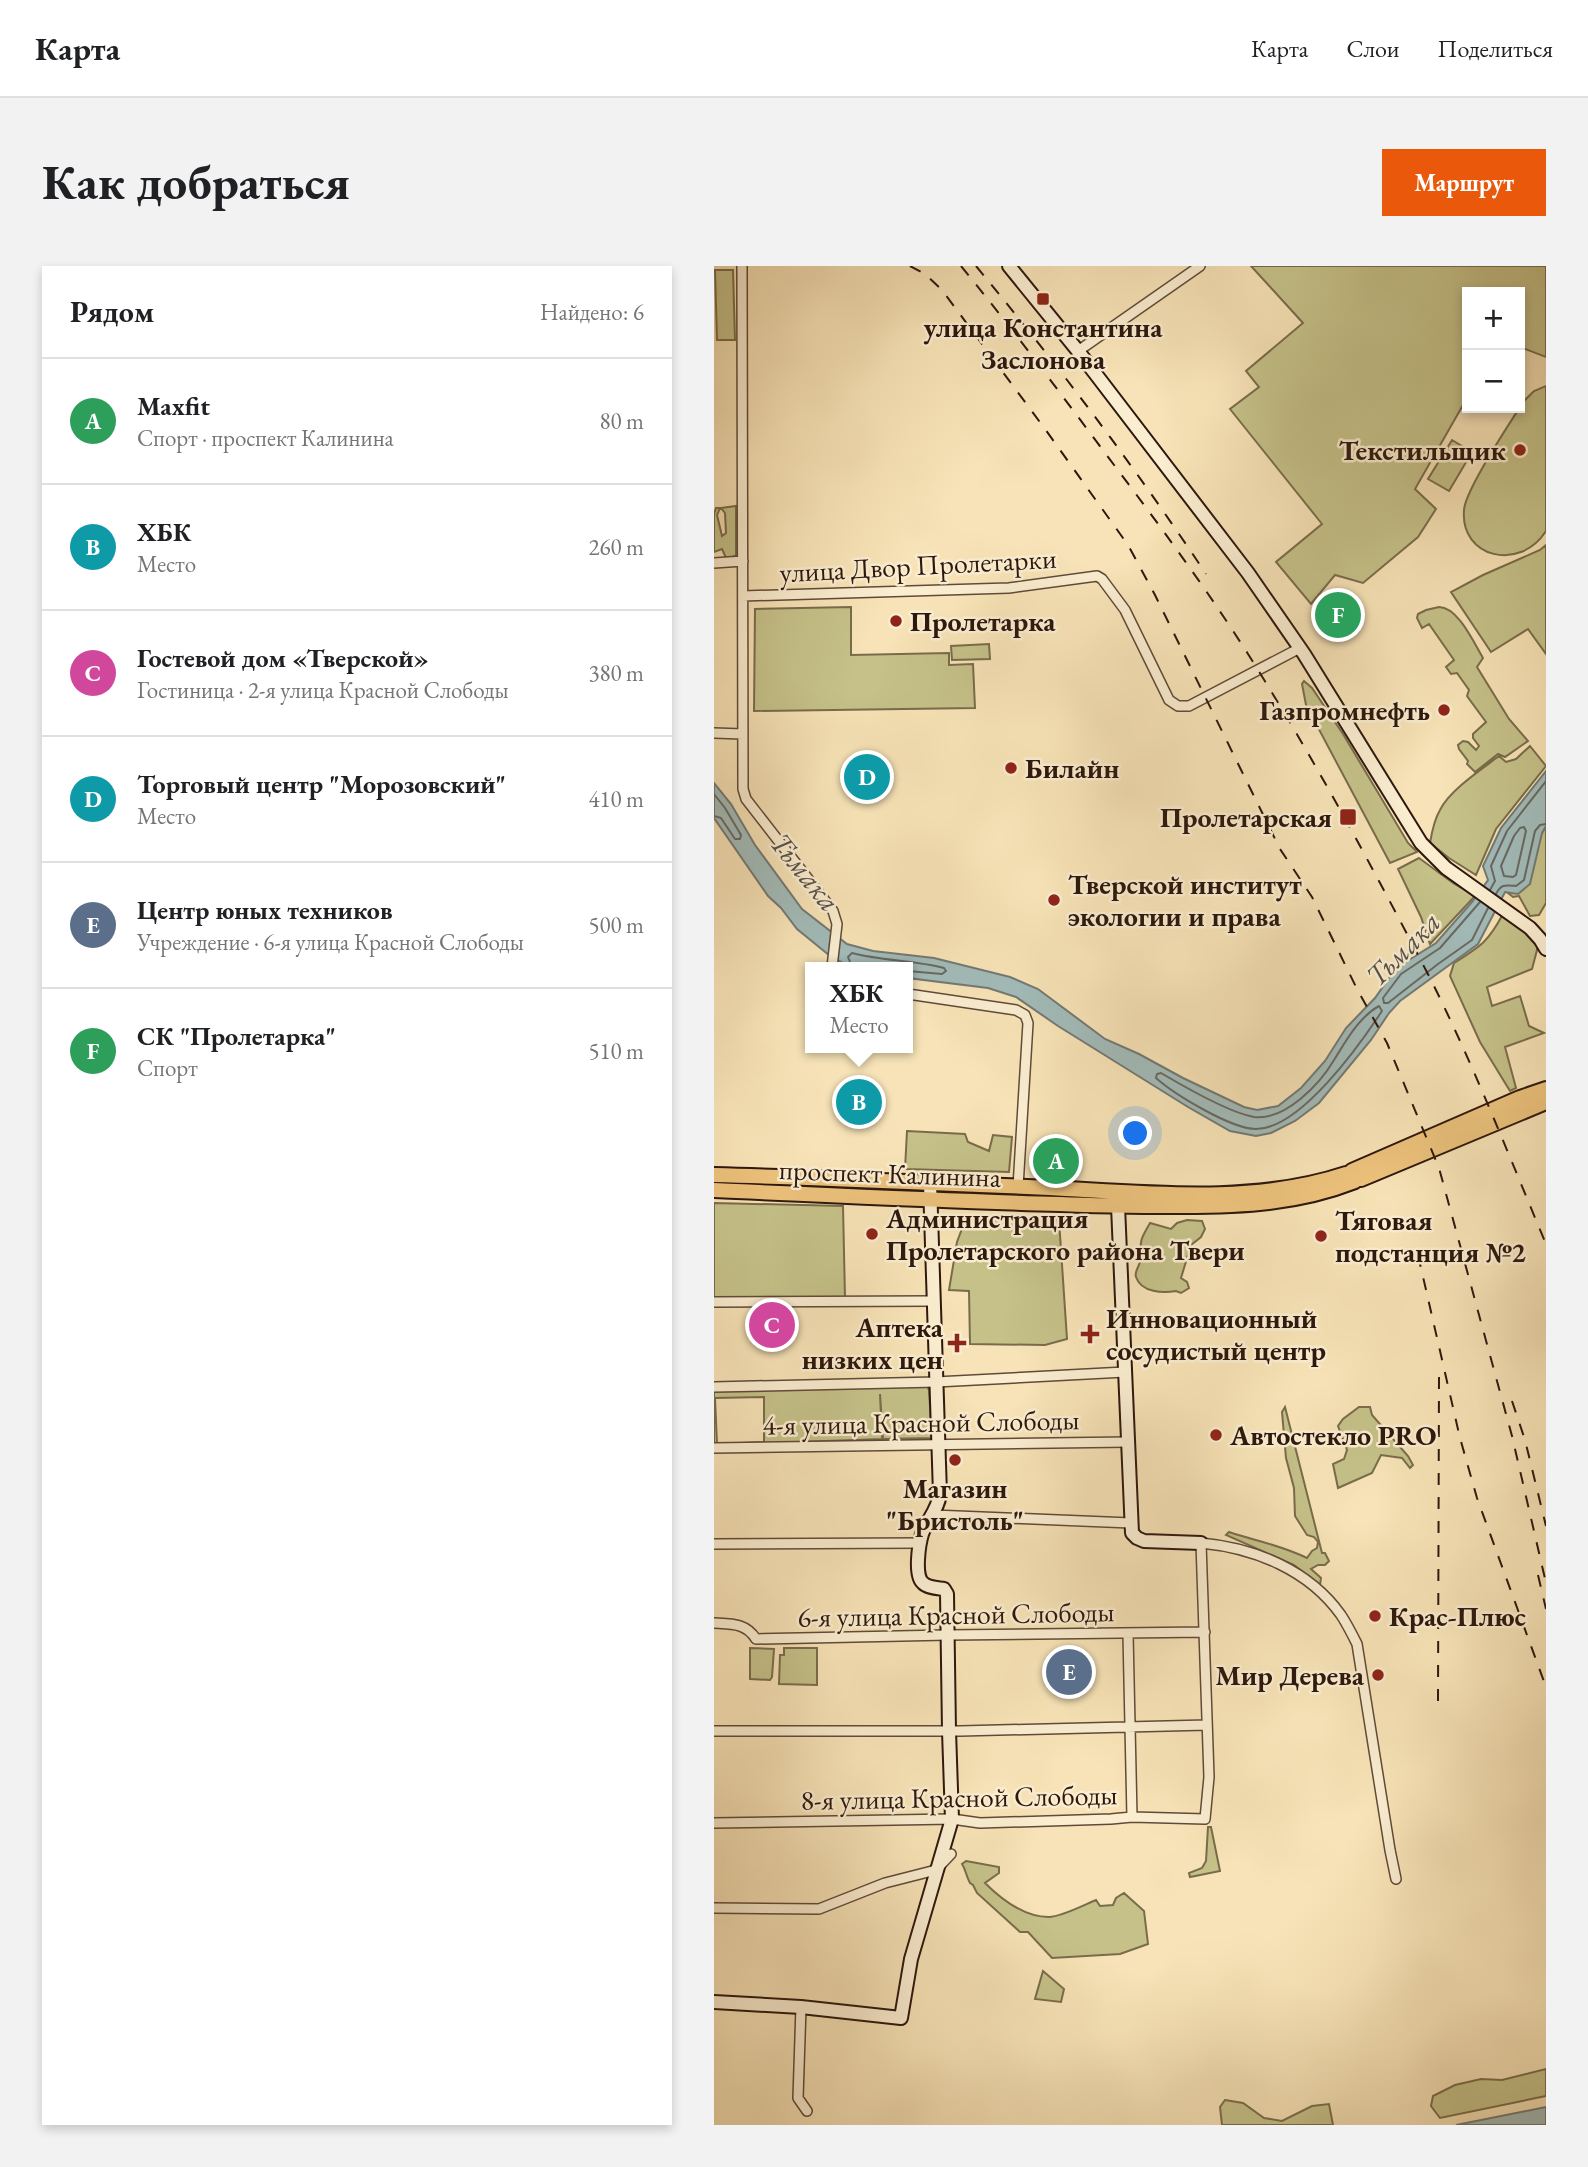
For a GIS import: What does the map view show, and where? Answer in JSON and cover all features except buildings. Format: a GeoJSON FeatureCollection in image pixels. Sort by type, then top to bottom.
{"type":"FeatureCollection","features":[{"type":"Feature","properties":{"kind":"main road"},"geometry":{"type":"LineString","coordinates":[[1476,1125],[1520,1098],[1546,1077]]}},
{"type":"Feature","properties":{"kind":"main road"},"geometry":{"type":"LineString","coordinates":[[1520,1098],[1545,1100]]}},
{"type":"Feature","properties":{"kind":"main road"},"geometry":{"type":"LineString","coordinates":[[1476,1125],[1545,1100]]}},
{"type":"Feature","properties":{"kind":"main road","name":"проспект Калинина"},"geometry":{"type":"LineString","coordinates":[[714,1190],[1118,1206],[1231,1206],[1269,1203],[1306,1197],[1354,1176],[1433,1150],[1476,1125]]}},
{"type":"Feature","properties":{"kind":"main road","name":"проспект Калинина"},"geometry":{"type":"LineString","coordinates":[[714,1175],[1228,1194],[1303,1186],[1354,1176]]}},
{"type":"Feature","properties":{"kind":"main road"},"geometry":{"type":"LineString","coordinates":[[801,1194],[808,1188],[812,1178]]}},
{"type":"Feature","properties":{"kind":"main road"},"geometry":{"type":"LineString","coordinates":[[1007,1203],[1018,1187]]}},
{"type":"Feature","properties":{"kind":"main road"},"geometry":{"type":"LineString","coordinates":[[1118,1206],[1120,1198],[1127,1192]]}},
{"type":"Feature","properties":{"kind":"street","name":"улица Двор Пролетарки"},"geometry":{"type":"LineString","coordinates":[[743,266],[743,789],[745,797],[832,909],[836,919],[833,962]]}},
{"type":"Feature","properties":{"kind":"street"},"geometry":{"type":"LineString","coordinates":[[1009,266],[1079,351],[1248,573],[1300,648],[1426,850],[1446,868],[1513,915],[1537,935],[1546,949]]}},
{"type":"Feature","properties":{"kind":"street"},"geometry":{"type":"LineString","coordinates":[[1079,351],[1200,266]]}},
{"type":"Feature","properties":{"kind":"street"},"geometry":{"type":"LineString","coordinates":[[714,563],[743,561]]}},
{"type":"Feature","properties":{"kind":"street","name":"улица Двор Пролетарки"},"geometry":{"type":"LineString","coordinates":[[743,596],[1009,588],[1097,576],[1125,610],[1168,700],[1181,707],[1205,699],[1300,648]]}},
{"type":"Feature","properties":{"kind":"street"},"geometry":{"type":"LineString","coordinates":[[714,733],[743,734]]}},
{"type":"Feature","properties":{"kind":"street"},"geometry":{"type":"LineString","coordinates":[[913,995],[1016,1010],[1027,1017],[1018,1187]]}},
{"type":"Feature","properties":{"kind":"street"},"geometry":{"type":"LineString","coordinates":[[714,2002],[801,2007],[901,2018],[911,1959],[952,1819],[947,1591],[926,1586],[919,1577],[920,1543],[940,1494],[930,1183]]}},
{"type":"Feature","properties":{"kind":"street"},"geometry":{"type":"LineString","coordinates":[[1118,1206],[1132,1533],[1142,1540],[1230,1546],[1257,1554],[1291,1570],[1320,1593],[1343,1618],[1357,1644],[1396,1879]]}},
{"type":"Feature","properties":{"kind":"street"},"geometry":{"type":"LineString","coordinates":[[714,1302],[934,1301]]}},
{"type":"Feature","properties":{"kind":"street"},"geometry":{"type":"LineString","coordinates":[[714,1387],[936,1382],[1125,1372]]}},
{"type":"Feature","properties":{"kind":"street","name":"4-я улица Красной Слободы"},"geometry":{"type":"LineString","coordinates":[[714,1448],[1128,1442]]}},
{"type":"Feature","properties":{"kind":"street"},"geometry":{"type":"LineString","coordinates":[[933,1515],[1131,1523]]}},
{"type":"Feature","properties":{"kind":"street"},"geometry":{"type":"LineString","coordinates":[[714,1544],[920,1543]]}},
{"type":"Feature","properties":{"kind":"street"},"geometry":{"type":"LineString","coordinates":[[714,1731],[1130,1729],[1207,1725],[1201,1543]]}},
{"type":"Feature","properties":{"kind":"street","name":"6-я улица Красной Слободы"},"geometry":{"type":"LineString","coordinates":[[714,1623],[741,1625],[752,1632],[756,1640],[1206,1632]]}},
{"type":"Feature","properties":{"kind":"street"},"geometry":{"type":"LineString","coordinates":[[1128,1634],[1132,1817]]}},
{"type":"Feature","properties":{"kind":"street","name":"8-я улица Красной Слободы"},"geometry":{"type":"LineString","coordinates":[[714,1823],[952,1819],[980,1823],[1132,1817],[1205,1819],[1209,1777],[1207,1725]]}},
{"type":"Feature","properties":{"kind":"street"},"geometry":{"type":"LineString","coordinates":[[714,1908],[819,1909],[885,1883],[936,1870],[951,1854]]}},
{"type":"Feature","properties":{"kind":"street"},"geometry":{"type":"LineString","coordinates":[[801,2007],[797,2098],[807,2111]]}},
{"type":"Feature","properties":{"kind":"shaded area"},"geometry":{"type":"Polygon","coordinates":[[[1251,266],[1546,266],[1546,357],[1525,349],[1525,287],[1462,287],[1462,407],[1415,489],[1436,509],[1418,537],[1363,583],[1335,575],[1311,604],[1276,562],[1322,524],[1230,409],[1259,387],[1246,371],[1303,323],[1251,266]]]}},
{"type":"Feature","properties":{"kind":"shaded area"},"geometry":{"type":"Polygon","coordinates":[[[715,270],[733,270],[735,340],[717,340],[715,270]]]}},
{"type":"Feature","properties":{"kind":"shaded area","name":"Текстильщик"},"geometry":{"type":"Polygon","coordinates":[[[1546,386],[1546,531],[1535,544],[1522,552],[1494,554],[1481,549],[1471,539],[1465,526],[1466,500],[1517,413],[1525,413],[1525,400],[1534,391],[1546,386]]]}},
{"type":"Feature","properties":{"kind":"shaded area"},"geometry":{"type":"Polygon","coordinates":[[[1452,440],[1472,452],[1449,491],[1428,479],[1452,440]]]}},
{"type":"Feature","properties":{"kind":"shaded area"},"geometry":{"type":"Polygon","coordinates":[[[736,506],[736,555],[727,560],[722,549],[714,552],[714,514],[716,508],[720,508],[717,515],[722,536],[726,533],[725,513],[721,508],[736,506]]]}},
{"type":"Feature","properties":{"kind":"shaded area"},"geometry":{"type":"Polygon","coordinates":[[[1546,545],[1546,654],[1528,629],[1491,652],[1451,592],[1546,545]]]}},
{"type":"Feature","properties":{"kind":"shaded area"},"geometry":{"type":"Polygon","coordinates":[[[851,607],[851,655],[949,653],[949,665],[973,664],[975,708],[754,711],[755,609],[851,607]]]}},
{"type":"Feature","properties":{"kind":"shaded area"},"geometry":{"type":"Polygon","coordinates":[[[1439,607],[1453,613],[1465,627],[1483,658],[1477,667],[1509,719],[1528,741],[1505,757],[1498,754],[1475,772],[1467,764],[1468,761],[1458,745],[1463,741],[1468,742],[1476,750],[1479,746],[1473,734],[1486,722],[1467,696],[1469,690],[1457,673],[1451,674],[1446,667],[1454,660],[1429,624],[1422,628],[1417,618],[1418,614],[1426,610],[1439,607]]]}},
{"type":"Feature","properties":{"kind":"shaded area"},"geometry":{"type":"Polygon","coordinates":[[[989,644],[990,659],[952,660],[951,646],[989,644]]]}},
{"type":"Feature","properties":{"kind":"shaded area"},"geometry":{"type":"Polygon","coordinates":[[[1304,681],[1312,688],[1343,734],[1408,843],[1417,852],[1390,863],[1306,705],[1302,684],[1304,681]]]}},
{"type":"Feature","properties":{"kind":"shaded area"},"geometry":{"type":"Polygon","coordinates":[[[1530,746],[1546,766],[1496,829],[1476,875],[1430,843],[1436,818],[1451,795],[1475,774],[1499,756],[1506,762],[1516,759],[1530,746]]]}},
{"type":"Feature","properties":{"kind":"shaded area"},"geometry":{"type":"Polygon","coordinates":[[[1546,826],[1546,903],[1539,915],[1530,916],[1519,896],[1513,897],[1508,893],[1531,840],[1542,833],[1546,826]]]}},
{"type":"Feature","properties":{"kind":"shaded area"},"geometry":{"type":"Polygon","coordinates":[[[1419,858],[1475,896],[1430,944],[1421,917],[1398,869],[1419,858]]]}},
{"type":"Feature","properties":{"kind":"shaded area"},"geometry":{"type":"Polygon","coordinates":[[[1503,914],[1537,938],[1537,950],[1532,969],[1487,987],[1492,1006],[1520,996],[1529,1026],[1544,1033],[1505,1047],[1516,1088],[1510,1091],[1480,1042],[1450,976],[1454,963],[1483,943],[1503,914]]]}},
{"type":"Feature","properties":{"kind":"shaded area"},"geometry":{"type":"Polygon","coordinates":[[[907,1131],[965,1134],[968,1142],[989,1151],[993,1135],[1012,1137],[1009,1172],[905,1169],[907,1131]]]}},
{"type":"Feature","properties":{"kind":"shaded area"},"geometry":{"type":"Polygon","coordinates":[[[714,1203],[843,1206],[845,1298],[714,1299],[714,1203]]]}},
{"type":"Feature","properties":{"kind":"shaded area"},"geometry":{"type":"Polygon","coordinates":[[[966,1218],[1059,1220],[1067,1339],[1045,1345],[970,1344],[969,1291],[949,1290],[957,1242],[966,1218]]]}},
{"type":"Feature","properties":{"kind":"shaded area"},"geometry":{"type":"Polygon","coordinates":[[[1187,1220],[1202,1221],[1205,1229],[1201,1237],[1191,1245],[1181,1278],[1187,1282],[1189,1288],[1181,1293],[1153,1291],[1143,1286],[1136,1273],[1140,1263],[1141,1241],[1150,1223],[1171,1229],[1177,1223],[1187,1220]]]}},
{"type":"Feature","properties":{"kind":"shaded area"},"geometry":{"type":"Polygon","coordinates":[[[927,1386],[932,1438],[883,1439],[880,1394],[882,1439],[716,1445],[714,1389],[927,1386]],[[764,1397],[715,1398],[717,1444],[764,1442],[764,1397]]]}},
{"type":"Feature","properties":{"kind":"shaded area"},"geometry":{"type":"Polygon","coordinates":[[[1285,1407],[1322,1553],[1325,1553],[1329,1561],[1311,1569],[1321,1578],[1320,1585],[1294,1565],[1226,1535],[1229,1532],[1278,1546],[1307,1558],[1317,1548],[1318,1542],[1307,1535],[1295,1516],[1294,1488],[1286,1458],[1282,1412],[1285,1407]]]}},
{"type":"Feature","properties":{"kind":"shaded area"},"geometry":{"type":"Polygon","coordinates":[[[1359,1407],[1370,1407],[1372,1415],[1413,1465],[1410,1468],[1402,1458],[1381,1455],[1372,1473],[1338,1488],[1333,1464],[1344,1459],[1347,1450],[1338,1426],[1359,1407]]]}},
{"type":"Feature","properties":{"kind":"shaded area"},"geometry":{"type":"Polygon","coordinates":[[[750,1648],[774,1649],[770,1680],[750,1679],[750,1648]]]}},
{"type":"Feature","properties":{"kind":"shaded area"},"geometry":{"type":"Polygon","coordinates":[[[784,1648],[817,1648],[817,1685],[779,1684],[780,1655],[784,1655],[784,1648]]]}},
{"type":"Feature","properties":{"kind":"shaded area"},"geometry":{"type":"Polygon","coordinates":[[[1208,1827],[1211,1827],[1220,1871],[1190,1877],[1189,1873],[1202,1868],[1206,1861],[1208,1827]]]}},
{"type":"Feature","properties":{"kind":"shaded area"},"geometry":{"type":"Polygon","coordinates":[[[966,1861],[999,1867],[999,1873],[985,1883],[1014,1906],[1040,1916],[1060,1915],[1096,1900],[1100,1906],[1113,1905],[1116,1898],[1124,1893],[1144,1911],[1148,1944],[1120,1954],[1052,1958],[1028,1932],[1020,1932],[977,1893],[962,1864],[966,1861]]]}},
{"type":"Feature","properties":{"kind":"shaded area"},"geometry":{"type":"Polygon","coordinates":[[[1043,1971],[1064,1989],[1061,2002],[1035,1999],[1043,1971]]]}},
{"type":"Feature","properties":{"kind":"shaded area"},"geometry":{"type":"Polygon","coordinates":[[[1546,2069],[1546,2096],[1440,2118],[1431,2106],[1433,2096],[1455,2085],[1481,2079],[1502,2080],[1546,2069]]]}},
{"type":"Feature","properties":{"kind":"shaded area"},"geometry":{"type":"Polygon","coordinates":[[[1225,2100],[1243,2103],[1264,2118],[1282,2121],[1312,2106],[1329,2104],[1333,2125],[1222,2125],[1220,2107],[1225,2100]]]}},
{"type":"Feature","properties":{"kind":"water"},"geometry":{"type":"Polygon","coordinates":[[[1546,771],[1546,826],[1530,884],[1518,894],[1505,892],[1478,944],[1400,1001],[1319,1103],[1295,1121],[1271,1133],[1256,1136],[1230,1131],[1188,1107],[1016,997],[988,988],[913,979],[913,962],[841,962],[830,956],[797,929],[768,896],[714,818],[714,783],[802,909],[847,944],[873,951],[934,958],[1010,977],[1038,989],[1105,1039],[1244,1107],[1257,1110],[1278,1106],[1301,1088],[1325,1061],[1346,1028],[1375,998],[1396,968],[1436,943],[1472,902],[1488,880],[1483,866],[1501,828],[1546,771]]]}},
{"type":"Feature","properties":{"kind":"water"},"geometry":{"type":"Polygon","coordinates":[[[1546,2107],[1546,2125],[1456,2125],[1546,2107]]]}},
{"type":"Feature","properties":{"kind":"railway"},"geometry":{"type":"LineString","coordinates":[[910,266],[925,274],[942,290],[1128,545],[1280,849],[1312,897],[1387,1043],[1439,1168],[1512,1436],[1546,1583]]}},
{"type":"Feature","properties":{"kind":"railway"},"geometry":{"type":"LineString","coordinates":[[961,266],[1179,552],[1248,654],[1297,734],[1366,856],[1447,1012],[1546,1244]]}},
{"type":"Feature","properties":{"kind":"railway"},"geometry":{"type":"LineString","coordinates":[[976,266],[1095,417],[1206,574]]}},
{"type":"Feature","properties":{"kind":"railway"},"geometry":{"type":"LineString","coordinates":[[1418,1255],[1460,1438],[1477,1498],[1546,1687]]}},
{"type":"Feature","properties":{"kind":"railway"},"geometry":{"type":"LineString","coordinates":[[1438,1701],[1439,1376]]}},
{"type":"Feature","properties":{"kind":"railway"},"geometry":{"type":"LineString","coordinates":[[1512,1401],[1525,1440],[1546,1526]]}},
{"type":"Feature","properties":{"kind":"railway"},"geometry":{"type":"LineString","coordinates":[[1538,1575],[1546,1609]]}},
{"type":"Feature","properties":{"kind":"place","name":"улица Константина Заслонова"},"geometry":{"type":"Point","coordinates":[1043,299]}},
{"type":"Feature","properties":{"kind":"place","name":"Текстильщик"},"geometry":{"type":"Point","coordinates":[1520,450]}},
{"type":"Feature","properties":{"kind":"place","name":"СК \"Пролетарка\""},"geometry":{"type":"Point","coordinates":[1338,615]}},
{"type":"Feature","properties":{"kind":"place","name":"Пролетарка"},"geometry":{"type":"Point","coordinates":[896,621]}},
{"type":"Feature","properties":{"kind":"place","name":"Газпромнефть"},"geometry":{"type":"Point","coordinates":[1444,710]}},
{"type":"Feature","properties":{"kind":"place","name":"Билайн"},"geometry":{"type":"Point","coordinates":[1011,768]}},
{"type":"Feature","properties":{"kind":"place","name":"Торговый центр \"Морозовский\""},"geometry":{"type":"Point","coordinates":[867,777]}},
{"type":"Feature","properties":{"kind":"place","name":"Пролетарская"},"geometry":{"type":"Point","coordinates":[1348,817]}},
{"type":"Feature","properties":{"kind":"place","name":"Тверской институт экологии и права"},"geometry":{"type":"Point","coordinates":[1054,900]}},
{"type":"Feature","properties":{"kind":"place","name":"ХБК"},"geometry":{"type":"Point","coordinates":[859,1102]}},
{"type":"Feature","properties":{"kind":"place","name":"Maxfit"},"geometry":{"type":"Point","coordinates":[1056,1161]}},
{"type":"Feature","properties":{"kind":"place","name":"Администрация Пролетарского района Твери"},"geometry":{"type":"Point","coordinates":[872,1234]}},
{"type":"Feature","properties":{"kind":"place","name":"Тяговая подстанция №2"},"geometry":{"type":"Point","coordinates":[1321,1236]}},
{"type":"Feature","properties":{"kind":"place","name":"Гостевой дом «Тверской»"},"geometry":{"type":"Point","coordinates":[772,1325]}},
{"type":"Feature","properties":{"kind":"place","name":"Инновационный сосудистый центр"},"geometry":{"type":"Point","coordinates":[1090,1334]}},
{"type":"Feature","properties":{"kind":"place","name":"Аптека низких цен"},"geometry":{"type":"Point","coordinates":[957,1343]}},
{"type":"Feature","properties":{"kind":"place","name":"Автостекло PRO"},"geometry":{"type":"Point","coordinates":[1216,1435]}},
{"type":"Feature","properties":{"kind":"place","name":"Магазин \"Бристоль\""},"geometry":{"type":"Point","coordinates":[955,1460]}},
{"type":"Feature","properties":{"kind":"place","name":"Крас-Плюс"},"geometry":{"type":"Point","coordinates":[1375,1616]}},
{"type":"Feature","properties":{"kind":"place","name":"Центр юных техников"},"geometry":{"type":"Point","coordinates":[1069,1672]}},
{"type":"Feature","properties":{"kind":"place","name":"Мир Дерева"},"geometry":{"type":"Point","coordinates":[1378,1675]}},
{"type":"Feature","properties":{"kind":"water label","name":"Тьмака"},"geometry":{"type":"Point","coordinates":[805,872]}},
{"type":"Feature","properties":{"kind":"water label","name":"Тьмака"},"geometry":{"type":"Point","coordinates":[1403,949]}}]}
